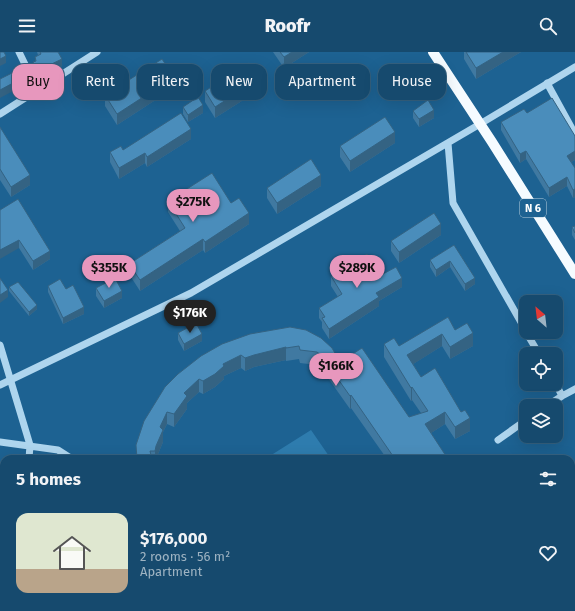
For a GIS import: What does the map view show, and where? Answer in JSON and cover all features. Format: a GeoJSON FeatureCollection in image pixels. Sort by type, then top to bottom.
{"type":"FeatureCollection","features":[{"type":"Feature","properties":{"kind":"main road","name":"N 6"},"geometry":{"type":"LineString","coordinates":[[433,52],[575,274]]}},
{"type":"Feature","properties":{"kind":"street"},"geometry":{"type":"LineString","coordinates":[[18,52],[24,64]]}},
{"type":"Feature","properties":{"kind":"street"},"geometry":{"type":"LineString","coordinates":[[64,74],[97,52]]}},
{"type":"Feature","properties":{"kind":"street"},"geometry":{"type":"LineString","coordinates":[[0,385],[191,293],[575,67]]}},
{"type":"Feature","properties":{"kind":"street"},"geometry":{"type":"LineString","coordinates":[[547,83],[575,134]]}},
{"type":"Feature","properties":{"kind":"street"},"geometry":{"type":"LineString","coordinates":[[0,114],[23,100]]}},
{"type":"Feature","properties":{"kind":"street"},"geometry":{"type":"LineString","coordinates":[[448,143],[453,203],[519,320]]}},
{"type":"Feature","properties":{"kind":"street"},"geometry":{"type":"LineString","coordinates":[[0,345],[30,445],[29,455]]}},
{"type":"Feature","properties":{"kind":"street"},"geometry":{"type":"LineString","coordinates":[[558,399],[575,389]]}},
{"type":"Feature","properties":{"kind":"street"},"geometry":{"type":"LineString","coordinates":[[560,391],[562,396]]}},
{"type":"Feature","properties":{"kind":"street"},"geometry":{"type":"LineString","coordinates":[[498,440],[519,425]]}},
{"type":"Feature","properties":{"kind":"street"},"geometry":{"type":"LineString","coordinates":[[0,442],[58,450],[66,455]]}},
{"type":"Feature","properties":{"kind":"shaded area"},"geometry":{"type":"Polygon","coordinates":[[[311,430],[328,455],[271,455],[311,430]]]}},
{"type":"Feature","properties":{"kind":"building"},"geometry":{"type":"Polygon","coordinates":[[[0,52],[4,52],[6,56],[0,59],[0,52]]]}},
{"type":"Feature","properties":{"kind":"building"},"geometry":{"type":"Polygon","coordinates":[[[40,52],[58,52],[62,59],[52,64],[34,64],[33,62],[36,61],[35,57],[41,54],[40,52]]]}},
{"type":"Feature","properties":{"kind":"building"},"geometry":{"type":"Polygon","coordinates":[[[280,52],[292,52],[284,57],[280,52]]]}},
{"type":"Feature","properties":{"kind":"building"},"geometry":{"type":"Polygon","coordinates":[[[466,52],[503,52],[476,68],[466,52]]]}},
{"type":"Feature","properties":{"kind":"building"},"geometry":{"type":"Polygon","coordinates":[[[162,59],[165,64],[154,64],[162,59]]]}},
{"type":"Feature","properties":{"kind":"building"},"geometry":{"type":"Polygon","coordinates":[[[12,73],[12,84],[0,90],[0,79],[12,73]]]}},
{"type":"Feature","properties":{"kind":"building"},"geometry":{"type":"Polygon","coordinates":[[[137,75],[137,100],[139,100],[117,114],[108,100],[129,100],[129,80],[137,75]]]}},
{"type":"Feature","properties":{"kind":"building"},"geometry":{"type":"Polygon","coordinates":[[[211,87],[211,100],[226,100],[215,107],[205,91],[211,87]]]}},
{"type":"Feature","properties":{"kind":"building"},"geometry":{"type":"Polygon","coordinates":[[[552,98],[575,136],[575,151],[567,156],[575,168],[575,189],[573,190],[567,177],[549,188],[526,151],[520,154],[501,122],[524,109],[527,113],[552,98]]]}},
{"type":"Feature","properties":{"kind":"building"},"geometry":{"type":"Polygon","coordinates":[[[194,100],[200,100],[203,105],[188,115],[183,107],[194,100]]]}},
{"type":"Feature","properties":{"kind":"building"},"geometry":{"type":"Polygon","coordinates":[[[428,100],[434,110],[419,119],[413,111],[428,100]]]}},
{"type":"Feature","properties":{"kind":"building"},"geometry":{"type":"Polygon","coordinates":[[[181,113],[191,129],[147,157],[145,153],[119,168],[110,152],[121,146],[123,150],[181,113]]]}},
{"type":"Feature","properties":{"kind":"building"},"geometry":{"type":"Polygon","coordinates":[[[385,117],[395,132],[350,161],[340,146],[385,117]]]}},
{"type":"Feature","properties":{"kind":"building"},"geometry":{"type":"Polygon","coordinates":[[[0,127],[30,175],[11,187],[0,169],[0,127]]]}},
{"type":"Feature","properties":{"kind":"building"},"geometry":{"type":"Polygon","coordinates":[[[311,159],[321,175],[277,203],[267,188],[311,159]]]}},
{"type":"Feature","properties":{"kind":"building"},"geometry":{"type":"Polygon","coordinates":[[[212,173],[231,203],[239,198],[249,213],[205,242],[203,239],[140,280],[129,264],[185,228],[168,201],[212,173]]]}},
{"type":"Feature","properties":{"kind":"building"},"geometry":{"type":"Polygon","coordinates":[[[18,199],[50,251],[33,261],[19,240],[0,250],[0,210],[18,199]]]}},
{"type":"Feature","properties":{"kind":"building"},"geometry":{"type":"Polygon","coordinates":[[[434,213],[441,224],[399,252],[391,241],[434,213]]]}},
{"type":"Feature","properties":{"kind":"building"},"geometry":{"type":"Polygon","coordinates":[[[575,226],[575,233],[572,227],[575,226]]]}},
{"type":"Feature","properties":{"kind":"building"},"geometry":{"type":"Polygon","coordinates":[[[454,245],[475,278],[465,284],[450,261],[436,270],[430,260],[454,245]]]}},
{"type":"Feature","properties":{"kind":"building"},"geometry":{"type":"Polygon","coordinates":[[[367,254],[381,275],[396,267],[402,278],[376,293],[379,297],[329,329],[322,318],[325,317],[319,308],[342,294],[331,276],[367,254]]]}},
{"type":"Feature","properties":{"kind":"building"},"geometry":{"type":"Polygon","coordinates":[[[0,278],[8,290],[0,295],[0,278]]]}},
{"type":"Feature","properties":{"kind":"building"},"geometry":{"type":"Polygon","coordinates":[[[115,278],[122,291],[104,301],[96,288],[115,278]]]}},
{"type":"Feature","properties":{"kind":"building"},"geometry":{"type":"Polygon","coordinates":[[[60,279],[66,289],[73,285],[84,307],[63,318],[48,286],[60,279]]]}},
{"type":"Feature","properties":{"kind":"building"},"geometry":{"type":"Polygon","coordinates":[[[18,282],[37,305],[29,312],[9,287],[18,282]]]}},
{"type":"Feature","properties":{"kind":"building"},"geometry":{"type":"Polygon","coordinates":[[[448,317],[455,330],[467,323],[473,333],[450,347],[442,334],[407,355],[421,377],[435,368],[461,412],[465,410],[470,418],[455,427],[445,412],[425,424],[445,455],[392,455],[351,395],[350,396],[321,355],[317,352],[300,350],[299,346],[286,347],[245,358],[241,355],[223,364],[224,366],[215,374],[203,381],[199,379],[184,393],[187,396],[174,414],[167,412],[160,427],[163,430],[155,451],[150,451],[151,455],[137,455],[136,445],[144,421],[165,387],[178,374],[201,356],[222,344],[250,334],[290,327],[306,330],[321,338],[332,348],[340,362],[362,348],[409,417],[428,411],[412,387],[411,388],[384,344],[394,338],[399,346],[448,317]]]}},
{"type":"Feature","properties":{"kind":"building"},"geometry":{"type":"Polygon","coordinates":[[[196,323],[202,334],[184,344],[178,333],[196,323]]]}}]}
